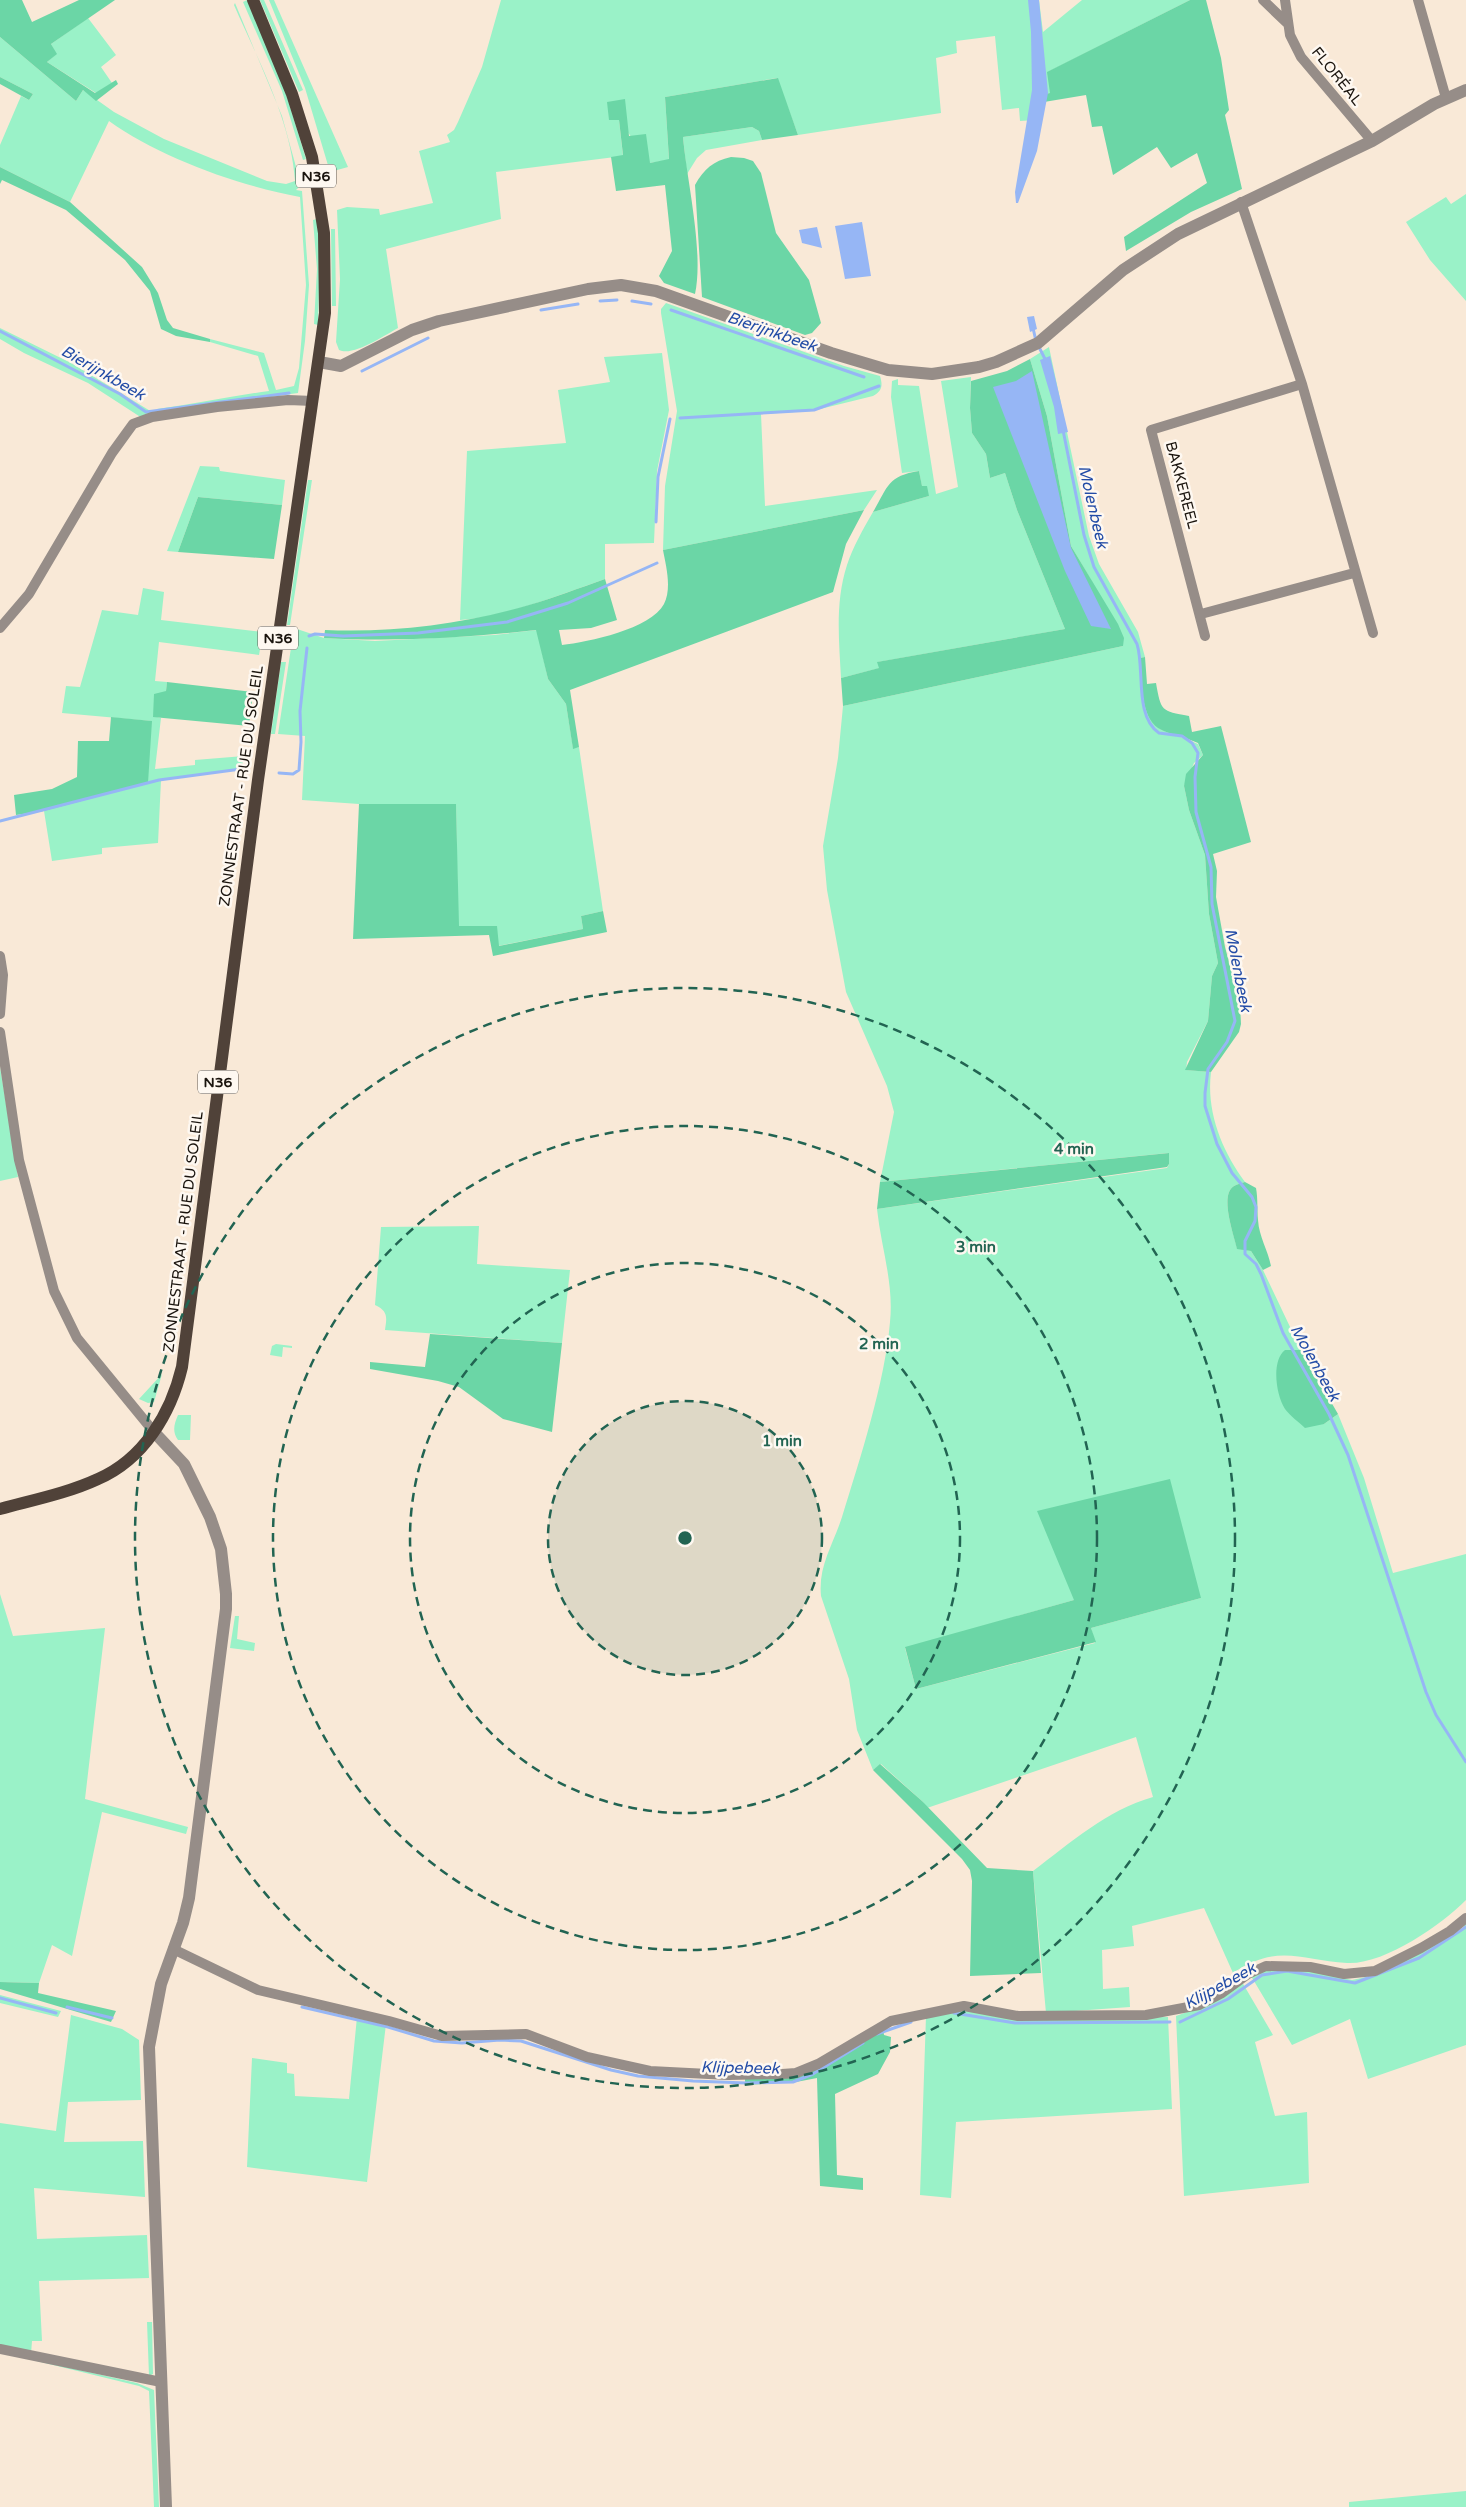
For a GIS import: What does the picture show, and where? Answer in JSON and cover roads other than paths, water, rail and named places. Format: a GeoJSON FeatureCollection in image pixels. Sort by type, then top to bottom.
{"type":"FeatureCollection","features":[{"type":"Feature","properties":{"kind":"main road","name":"ZONNESTRAAT - RUE DU SOLEIL"},"geometry":{"type":"LineString","coordinates":[[154,1432],[172,1397],[184,1353],[258,780],[319,362],[326,283],[324,232],[318,184],[300,114],[253,0]]}},
{"type":"Feature","properties":{"kind":"main road","name":"N36"},"geometry":{"type":"LineString","coordinates":[[0,1509],[80,1487],[100,1478],[115,1470],[140,1449],[154,1432]]}},
{"type":"Feature","properties":{"kind":"street","name":"FLORÉAL"},"geometry":{"type":"LineString","coordinates":[[1263,0],[1288,24]]}},
{"type":"Feature","properties":{"kind":"street","name":"FLORÉAL"},"geometry":{"type":"LineString","coordinates":[[1286,0],[1290,35],[1301,57],[1372,141]]}},
{"type":"Feature","properties":{"kind":"street"},"geometry":{"type":"LineString","coordinates":[[1418,0],[1446,98]]}},
{"type":"Feature","properties":{"kind":"street"},"geometry":{"type":"LineString","coordinates":[[319,362],[341,366],[412,330],[439,321],[606,286],[634,286],[656,291],[832,353],[900,372],[932,374],[962,370],[996,362],[1030,347],[1045,337],[1130,265],[1178,234],[1241,202],[1372,141],[1446,98],[1466,90]]}},
{"type":"Feature","properties":{"kind":"street"},"geometry":{"type":"LineString","coordinates":[[1241,202],[1302,384],[1354,573],[1373,633]]}},
{"type":"Feature","properties":{"kind":"street","name":"BAKKEREEL"},"geometry":{"type":"LineString","coordinates":[[1205,636],[1201,614],[1151,430],[1302,384]]}},
{"type":"Feature","properties":{"kind":"street"},"geometry":{"type":"LineString","coordinates":[[0,628],[29,594],[112,453],[133,424],[152,417],[217,407],[288,400],[313,401]]}},
{"type":"Feature","properties":{"kind":"street"},"geometry":{"type":"LineString","coordinates":[[1201,614],[1354,573]]}},
{"type":"Feature","properties":{"kind":"street"},"geometry":{"type":"LineString","coordinates":[[0,956],[3,974],[0,1014]]}},
{"type":"Feature","properties":{"kind":"street"},"geometry":{"type":"LineString","coordinates":[[0,1032],[19,1160],[54,1291],[77,1338],[154,1432],[184,1464],[203,1501],[221,1549],[226,1609],[189,1898],[154,2013],[148,2062],[166,2507]]}},
{"type":"Feature","properties":{"kind":"street"},"geometry":{"type":"LineString","coordinates":[[173,1949],[258,1990],[389,2021],[442,2036],[464,2037],[518,2033],[587,2057],[650,2071],[764,2074],[796,2073],[810,2068],[878,2027],[903,2017],[964,2006],[1018,2016],[1146,2015],[1198,2005],[1222,1993],[1252,1972],[1266,1966],[1310,1967],[1344,1974],[1375,1971],[1421,1948],[1450,1931],[1466,1918]]}},
{"type":"Feature","properties":{"kind":"street"},"geometry":{"type":"LineString","coordinates":[[0,2349],[161,2382]]}},
{"type":"Feature","properties":{"kind":"water"},"geometry":{"type":"Polygon","coordinates":[[[1028,0],[1039,0],[1048,93],[1037,151],[1018,203],[1016,203],[1015,192],[1032,90],[1031,32],[1028,0]]]}},
{"type":"Feature","properties":{"kind":"water"},"geometry":{"type":"Polygon","coordinates":[[[862,222],[871,276],[845,279],[835,226],[862,222]]]}},
{"type":"Feature","properties":{"kind":"water"},"geometry":{"type":"Polygon","coordinates":[[[817,227],[822,248],[802,243],[799,230],[817,227]]]}},
{"type":"Feature","properties":{"kind":"water"},"geometry":{"type":"Polygon","coordinates":[[[1034,316],[1037,329],[1030,332],[1027,317],[1034,316]]]}},
{"type":"Feature","properties":{"kind":"water"},"geometry":{"type":"Polygon","coordinates":[[[1050,356],[1068,432],[1058,434],[1054,407],[1040,360],[1050,356]]]}},
{"type":"Feature","properties":{"kind":"water"},"geometry":{"type":"Polygon","coordinates":[[[1032,371],[1071,548],[1111,629],[1091,626],[1065,571],[993,387],[1016,381],[1032,371]]]}},
{"type":"Feature","properties":{"kind":"waterway","name":"Bierijnkbeek"},"geometry":{"type":"LineString","coordinates":[[600,301],[617,300]]}},
{"type":"Feature","properties":{"kind":"waterway","name":"Bierijnkbeek"},"geometry":{"type":"LineString","coordinates":[[632,301],[651,304]]}},
{"type":"Feature","properties":{"kind":"waterway","name":"Bierijnkbeek"},"geometry":{"type":"LineString","coordinates":[[541,310],[578,304]]}},
{"type":"Feature","properties":{"kind":"waterway","name":"Bierijnkbeek"},"geometry":{"type":"LineString","coordinates":[[671,310],[864,377]]}},
{"type":"Feature","properties":{"kind":"waterway","name":"Molenbeek"},"geometry":{"type":"LineString","coordinates":[[1033,328],[1036,341]]}},
{"type":"Feature","properties":{"kind":"waterway","name":"Bierijnkbeek"},"geometry":{"type":"LineString","coordinates":[[0,331],[120,394],[146,412],[289,393]]}},
{"type":"Feature","properties":{"kind":"waterway","name":"Bierijnkbeek"},"geometry":{"type":"LineString","coordinates":[[362,371],[428,338]]}},
{"type":"Feature","properties":{"kind":"waterway","name":"Molenbeek"},"geometry":{"type":"LineString","coordinates":[[1039,347],[1046,361]]}},
{"type":"Feature","properties":{"kind":"waterway"},"geometry":{"type":"LineString","coordinates":[[680,418],[814,410],[879,386]]}},
{"type":"Feature","properties":{"kind":"waterway"},"geometry":{"type":"LineString","coordinates":[[656,522],[658,477],[670,419]]}},
{"type":"Feature","properties":{"kind":"waterway","name":"Molenbeek"},"geometry":{"type":"LineString","coordinates":[[1063,430],[1084,535],[1094,567],[1137,644],[1143,704],[1146,715],[1151,725],[1159,733],[1182,736],[1192,743],[1198,753],[1195,777],[1196,812],[1211,867],[1212,904],[1235,1021],[1227,1042],[1208,1069],[1205,1106],[1217,1144],[1232,1173],[1252,1197],[1256,1207],[1255,1221],[1245,1241],[1245,1254],[1256,1264],[1283,1333],[1329,1414],[1348,1455],[1426,1692],[1436,1715],[1466,1762]]}},
{"type":"Feature","properties":{"kind":"waterway"},"geometry":{"type":"LineString","coordinates":[[309,636],[315,634],[343,636],[418,633],[507,622],[568,603],[657,563]]}},
{"type":"Feature","properties":{"kind":"waterway"},"geometry":{"type":"LineString","coordinates":[[279,773],[293,774],[299,770],[301,742],[300,711],[307,648]]}},
{"type":"Feature","properties":{"kind":"waterway"},"geometry":{"type":"LineString","coordinates":[[0,821],[159,780],[241,769]]}},
{"type":"Feature","properties":{"kind":"waterway","name":"Klijpebeek"},"geometry":{"type":"LineString","coordinates":[[1180,2022],[1228,1999],[1262,1975],[1287,1971],[1355,1983],[1419,1958],[1466,1927]]}},
{"type":"Feature","properties":{"kind":"waterway","name":"Klijpebeek"},"geometry":{"type":"LineString","coordinates":[[0,1998],[56,2013]]}},
{"type":"Feature","properties":{"kind":"waterway","name":"Klijpebeek"},"geometry":{"type":"LineString","coordinates":[[67,2007],[112,2018]]}},
{"type":"Feature","properties":{"kind":"waterway","name":"Klijpebeek"},"geometry":{"type":"LineString","coordinates":[[302,2007],[388,2027],[434,2041],[462,2043],[500,2040],[521,2041],[611,2070],[638,2076],[693,2081],[793,2082],[813,2074],[863,2043]]}},
{"type":"Feature","properties":{"kind":"waterway","name":"Klijpebeek"},"geometry":{"type":"LineString","coordinates":[[954,2013],[1015,2023],[1170,2022]]}},
{"type":"Feature","properties":{"kind":"waterway","name":"Klijpebeek"},"geometry":{"type":"LineString","coordinates":[[877,2034],[911,2022]]}}]}
